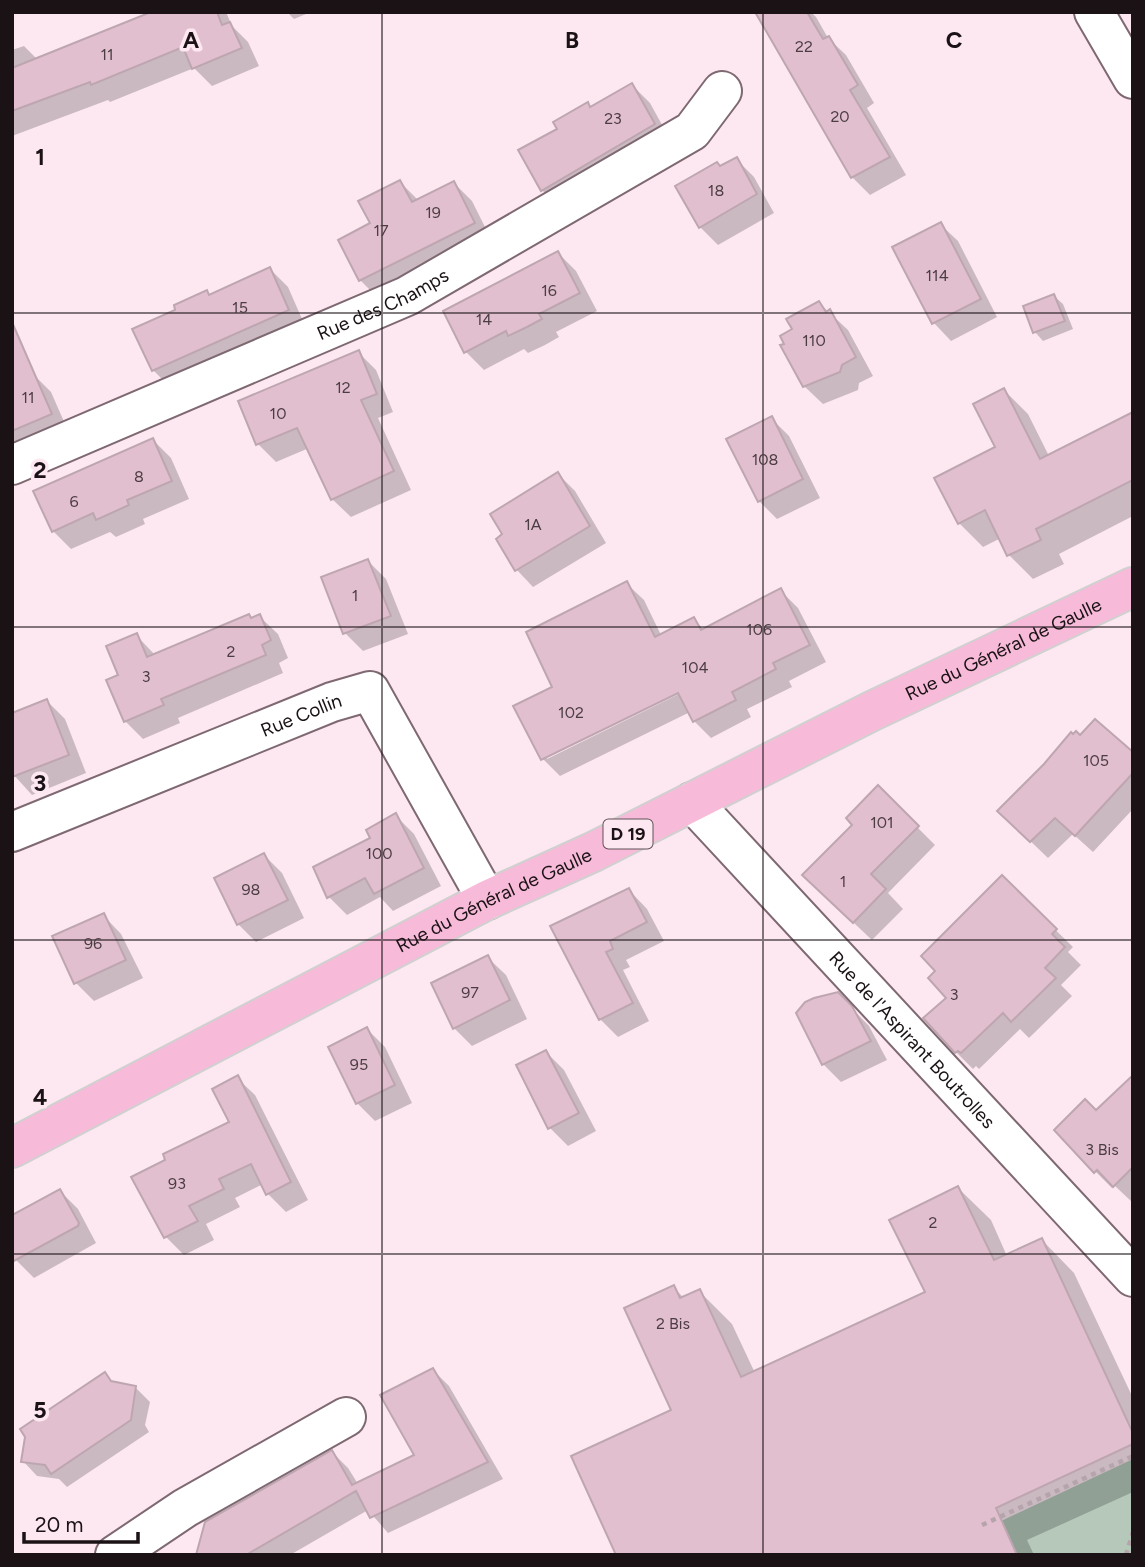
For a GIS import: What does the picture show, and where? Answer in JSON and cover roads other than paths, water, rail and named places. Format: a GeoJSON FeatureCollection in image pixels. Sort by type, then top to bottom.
{"type":"FeatureCollection","features":[{"type":"Feature","properties":{"kind":"main road","name":"Rue du Général de Gaulle"},"geometry":{"type":"LineString","coordinates":[[12,1148],[487,900],[593,852],[873,711],[1133,587]]}},
{"type":"Feature","properties":{"kind":"street"},"geometry":{"type":"LineString","coordinates":[[1094,12],[1133,79]]}},
{"type":"Feature","properties":{"kind":"street","name":"Rue des Champs"},"geometry":{"type":"LineString","coordinates":[[12,465],[407,296],[692,131],[722,91]]}},
{"type":"Feature","properties":{"kind":"street","name":"Rue Collin"},"geometry":{"type":"LineString","coordinates":[[12,832],[332,702],[370,691],[487,900]]}},
{"type":"Feature","properties":{"kind":"street","name":"Rue de l'Aspirant Boutrolles"},"geometry":{"type":"LineString","coordinates":[[692,802],[1133,1277]]}},
{"type":"Feature","properties":{"kind":"street"},"geometry":{"type":"LineString","coordinates":[[115,1555],[186,1508],[346,1418]]}}]}
